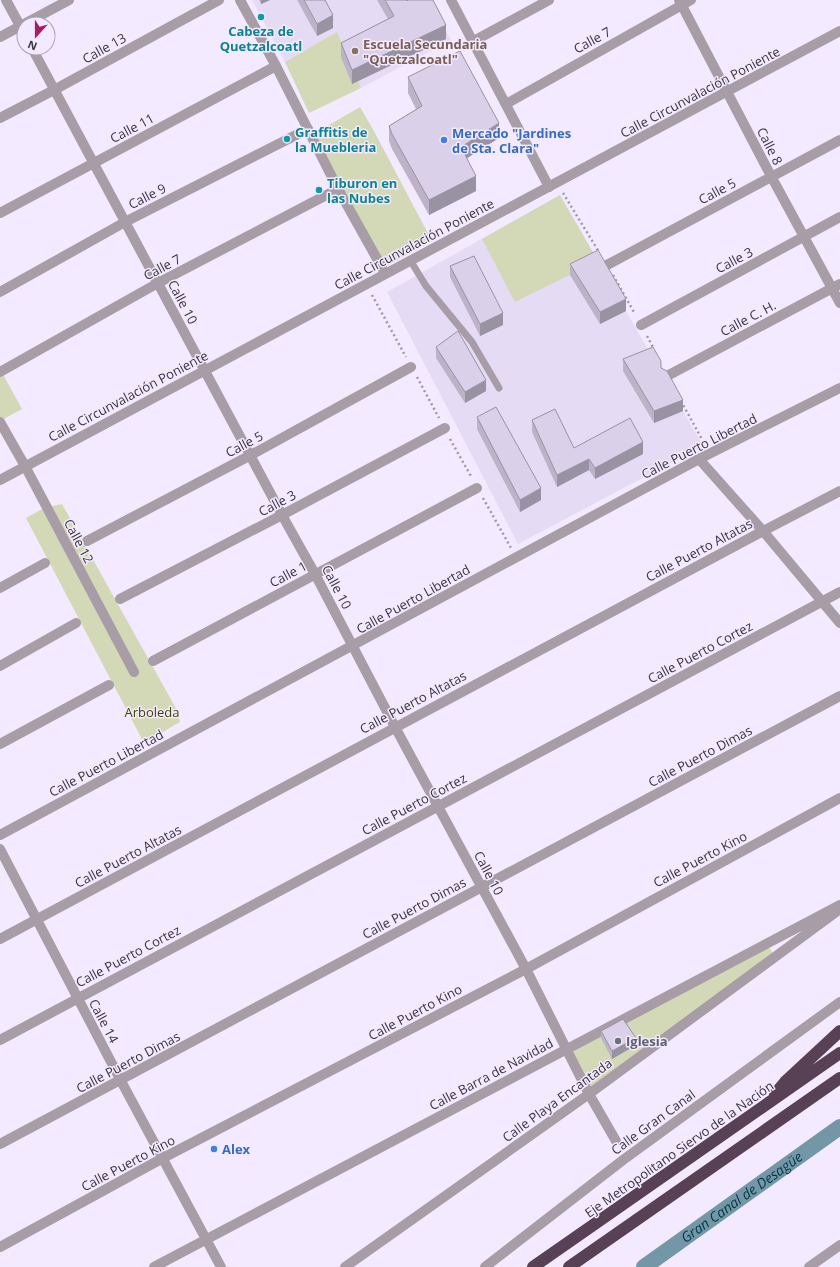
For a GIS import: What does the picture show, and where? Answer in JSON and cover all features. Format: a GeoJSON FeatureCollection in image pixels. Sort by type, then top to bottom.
{"type":"FeatureCollection","features":[{"type":"Feature","properties":{"kind":"highway"},"geometry":{"type":"LineString","coordinates":[[765,1106],[784,1082],[840,1031]]}},
{"type":"Feature","properties":{"kind":"highway","name":"Eje Metropolitano Siervo de la Nación"},"geometry":{"type":"LineString","coordinates":[[534,1267],[840,1053]]}},
{"type":"Feature","properties":{"kind":"highway"},"geometry":{"type":"LineString","coordinates":[[569,1267],[840,1078]]}},
{"type":"Feature","properties":{"kind":"street"},"geometry":{"type":"LineString","coordinates":[[6,0],[16,19]]}},
{"type":"Feature","properties":{"kind":"street"},"geometry":{"type":"LineString","coordinates":[[44,16],[69,0]]}},
{"type":"Feature","properties":{"kind":"street","name":"Calle 13"},"geometry":{"type":"LineString","coordinates":[[0,118],[219,0]]}},
{"type":"Feature","properties":{"kind":"street"},"geometry":{"type":"LineString","coordinates":[[240,0],[276,66],[338,189],[385,273]]}},
{"type":"Feature","properties":{"kind":"street"},"geometry":{"type":"LineString","coordinates":[[451,0],[549,187]]}},
{"type":"Feature","properties":{"kind":"street"},"geometry":{"type":"LineString","coordinates":[[472,42],[549,0]]}},
{"type":"Feature","properties":{"kind":"street","name":"Calle 7"},"geometry":{"type":"LineString","coordinates":[[506,104],[680,3],[691,0]]}},
{"type":"Feature","properties":{"kind":"street","name":"Calle 8"},"geometry":{"type":"LineString","coordinates":[[680,3],[771,176],[805,236],[836,286],[840,303]]}},
{"type":"Feature","properties":{"kind":"street","name":"Calle Circunvalación Poniente"},"geometry":{"type":"LineString","coordinates":[[0,480],[840,31]]}},
{"type":"Feature","properties":{"kind":"street"},"geometry":{"type":"LineString","coordinates":[[0,37],[16,32]]}},
{"type":"Feature","properties":{"kind":"street","name":"Calle 10"},"geometry":{"type":"LineString","coordinates":[[36,56],[251,455],[282,516],[315,574],[395,727],[526,969],[589,1094],[616,1141]]}},
{"type":"Feature","properties":{"kind":"street","name":"Calle 11"},"geometry":{"type":"LineString","coordinates":[[0,213],[276,66]]}},
{"type":"Feature","properties":{"kind":"street","name":"Calle 9"},"geometry":{"type":"LineString","coordinates":[[0,292],[125,222],[308,129]]}},
{"type":"Feature","properties":{"kind":"street","name":"Calle 5"},"geometry":{"type":"LineString","coordinates":[[607,265],[840,140]]}},
{"type":"Feature","properties":{"kind":"street","name":"Calle 7"},"geometry":{"type":"LineString","coordinates":[[0,372],[158,283],[338,189]]}},
{"type":"Feature","properties":{"kind":"street","name":"Calle 3"},"geometry":{"type":"LineString","coordinates":[[641,325],[840,217]]}},
{"type":"Feature","properties":{"kind":"street","name":"Calle C. H."},"geometry":{"type":"LineString","coordinates":[[667,376],[836,286]]}},
{"type":"Feature","properties":{"kind":"street","name":"Calle 5"},"geometry":{"type":"LineString","coordinates":[[87,541],[251,455],[411,367]]}},
{"type":"Feature","properties":{"kind":"street","name":"Calle Puerto Libertad"},"geometry":{"type":"LineString","coordinates":[[0,835],[699,459],[840,388]]}},
{"type":"Feature","properties":{"kind":"street","name":"Calle 12"},"geometry":{"type":"LineString","coordinates":[[0,422],[25,466],[134,672]]}},
{"type":"Feature","properties":{"kind":"street","name":"Calle 3"},"geometry":{"type":"LineString","coordinates":[[120,599],[282,516],[445,428]]}},
{"type":"Feature","properties":{"kind":"street"},"geometry":{"type":"LineString","coordinates":[[699,459],[763,531],[840,623]]}},
{"type":"Feature","properties":{"kind":"street","name":"Calle 1"},"geometry":{"type":"LineString","coordinates":[[153,661],[477,488]]}},
{"type":"Feature","properties":{"kind":"street","name":"Calle Puerto Altatas"},"geometry":{"type":"LineString","coordinates":[[0,939],[840,491]]}},
{"type":"Feature","properties":{"kind":"street"},"geometry":{"type":"LineString","coordinates":[[0,588],[45,563]]}},
{"type":"Feature","properties":{"kind":"street","name":"Calle Puerto Cortez"},"geometry":{"type":"LineString","coordinates":[[0,1040],[840,592]]}},
{"type":"Feature","properties":{"kind":"street"},"geometry":{"type":"LineString","coordinates":[[0,666],[76,623]]}},
{"type":"Feature","properties":{"kind":"street"},"geometry":{"type":"LineString","coordinates":[[0,744],[109,685]]}},
{"type":"Feature","properties":{"kind":"street","name":"Calle Puerto Dimas"},"geometry":{"type":"LineString","coordinates":[[0,1144],[121,1081],[481,886],[840,696]]}},
{"type":"Feature","properties":{"kind":"street","name":"Calle Puerto Kino"},"geometry":{"type":"LineString","coordinates":[[0,1247],[163,1158],[526,969],[840,798]]}},
{"type":"Feature","properties":{"kind":"street","name":"Calle 14"},"geometry":{"type":"LineString","coordinates":[[0,849],[121,1081],[221,1267]]}},
{"type":"Feature","properties":{"kind":"street","name":"Calle Barra de Navidad"},"geometry":{"type":"LineString","coordinates":[[154,1267],[840,905]]}},
{"type":"Feature","properties":{"kind":"street","name":"Calle Playa Encantada"},"geometry":{"type":"LineString","coordinates":[[345,1267],[589,1094],[840,910]]}},
{"type":"Feature","properties":{"kind":"street","name":"Calle Gran Canal"},"geometry":{"type":"LineString","coordinates":[[485,1267],[623,1160],[840,1002]]}},
{"type":"Feature","properties":{"kind":"street"},"geometry":{"type":"LineString","coordinates":[[809,1267],[840,1245]]}},
{"type":"Feature","properties":{"kind":"lane"},"geometry":{"type":"LineString","coordinates":[[410,260],[426,286],[472,342],[499,388]]}},
{"type":"Feature","properties":{"kind":"shaded area","name":"Escuela Secundaria \"Quetzalcoatl\""},"geometry":{"type":"Polygon","coordinates":[[[252,0],[429,0],[451,40],[361,88],[310,109],[252,0]]]}},
{"type":"Feature","properties":{"kind":"shaded area"},"geometry":{"type":"Polygon","coordinates":[[[560,195],[703,446],[518,544],[387,292],[560,195]]]}},
{"type":"Feature","properties":{"kind":"green space"},"geometry":{"type":"Polygon","coordinates":[[[337,32],[361,88],[309,113],[285,62],[337,32]]]}},
{"type":"Feature","properties":{"kind":"green space"},"geometry":{"type":"Polygon","coordinates":[[[360,107],[432,241],[378,271],[308,137],[360,107]]]}},
{"type":"Feature","properties":{"kind":"green space"},"geometry":{"type":"Polygon","coordinates":[[[560,195],[598,261],[515,302],[482,239],[560,195]]]}},
{"type":"Feature","properties":{"kind":"green space"},"geometry":{"type":"Polygon","coordinates":[[[0,369],[22,409],[0,421],[0,369]]]}},
{"type":"Feature","properties":{"kind":"green space","name":"Arboleda"},"geometry":{"type":"Polygon","coordinates":[[[62,504],[178,712],[180,722],[144,743],[26,518],[44,508],[62,504]]]}},
{"type":"Feature","properties":{"kind":"green space"},"geometry":{"type":"Polygon","coordinates":[[[768,945],[773,954],[589,1089],[571,1051],[768,945]]]}},
{"type":"Feature","properties":{"kind":"building"},"geometry":{"type":"Polygon","coordinates":[[[304,0],[325,0],[333,15],[317,24],[304,0]]]}},
{"type":"Feature","properties":{"kind":"building"},"geometry":{"type":"Polygon","coordinates":[[[385,0],[433,0],[446,25],[352,70],[341,43],[394,16],[385,0]]]}},
{"type":"Feature","properties":{"kind":"building","name":"Mercado \"Jardines de Sta. Clara\""},"geometry":{"type":"Polygon","coordinates":[[[460,51],[499,123],[461,147],[476,176],[429,200],[389,126],[422,106],[408,77],[460,51]]]}},
{"type":"Feature","properties":{"kind":"building"},"geometry":{"type":"Polygon","coordinates":[[[598,250],[626,299],[600,312],[570,264],[598,250]]]}},
{"type":"Feature","properties":{"kind":"building"},"geometry":{"type":"Polygon","coordinates":[[[474,256],[503,313],[480,324],[450,266],[474,256]]]}},
{"type":"Feature","properties":{"kind":"building"},"geometry":{"type":"Polygon","coordinates":[[[458,331],[486,380],[465,392],[436,347],[458,331]]]}},
{"type":"Feature","properties":{"kind":"building"},"geometry":{"type":"Polygon","coordinates":[[[653,347],[661,361],[661,368],[667,371],[683,400],[654,411],[623,359],[653,347]]]}},
{"type":"Feature","properties":{"kind":"building"},"geometry":{"type":"Polygon","coordinates":[[[496,407],[541,488],[520,500],[477,417],[496,407]]]}},
{"type":"Feature","properties":{"kind":"building"},"geometry":{"type":"Polygon","coordinates":[[[555,409],[574,448],[630,418],[643,442],[595,468],[589,459],[557,475],[532,420],[555,409]]]}},
{"type":"Feature","properties":{"kind":"building","name":"Iglesia"},"geometry":{"type":"Polygon","coordinates":[[[623,1019],[636,1038],[612,1051],[601,1031],[623,1019]]]}},
{"type":"Feature","properties":{"kind":"waterway","name":"Gran Canal de Desagüe"},"geometry":{"type":"LineString","coordinates":[[644,1267],[840,1127]]}},
{"type":"Feature","properties":{"kind":"place","name":"Cabeza de Quetzalcoatl"},"geometry":{"type":"Point","coordinates":[261,17]}},
{"type":"Feature","properties":{"kind":"place","name":"Escuela Secundaria \"Quetzalcoatl\""},"geometry":{"type":"Point","coordinates":[355,51]}},
{"type":"Feature","properties":{"kind":"place","name":"Graffitis de la Muebleria"},"geometry":{"type":"Point","coordinates":[287,139]}},
{"type":"Feature","properties":{"kind":"place","name":"Mercado \"Jardines de Sta. Clara\""},"geometry":{"type":"Point","coordinates":[444,140]}},
{"type":"Feature","properties":{"kind":"place","name":"Tiburon en las Nubes"},"geometry":{"type":"Point","coordinates":[319,190]}},
{"type":"Feature","properties":{"kind":"place","name":"Iglesia"},"geometry":{"type":"Point","coordinates":[618,1041]}},
{"type":"Feature","properties":{"kind":"place","name":"Alex"},"geometry":{"type":"Point","coordinates":[214,1149]}}]}
